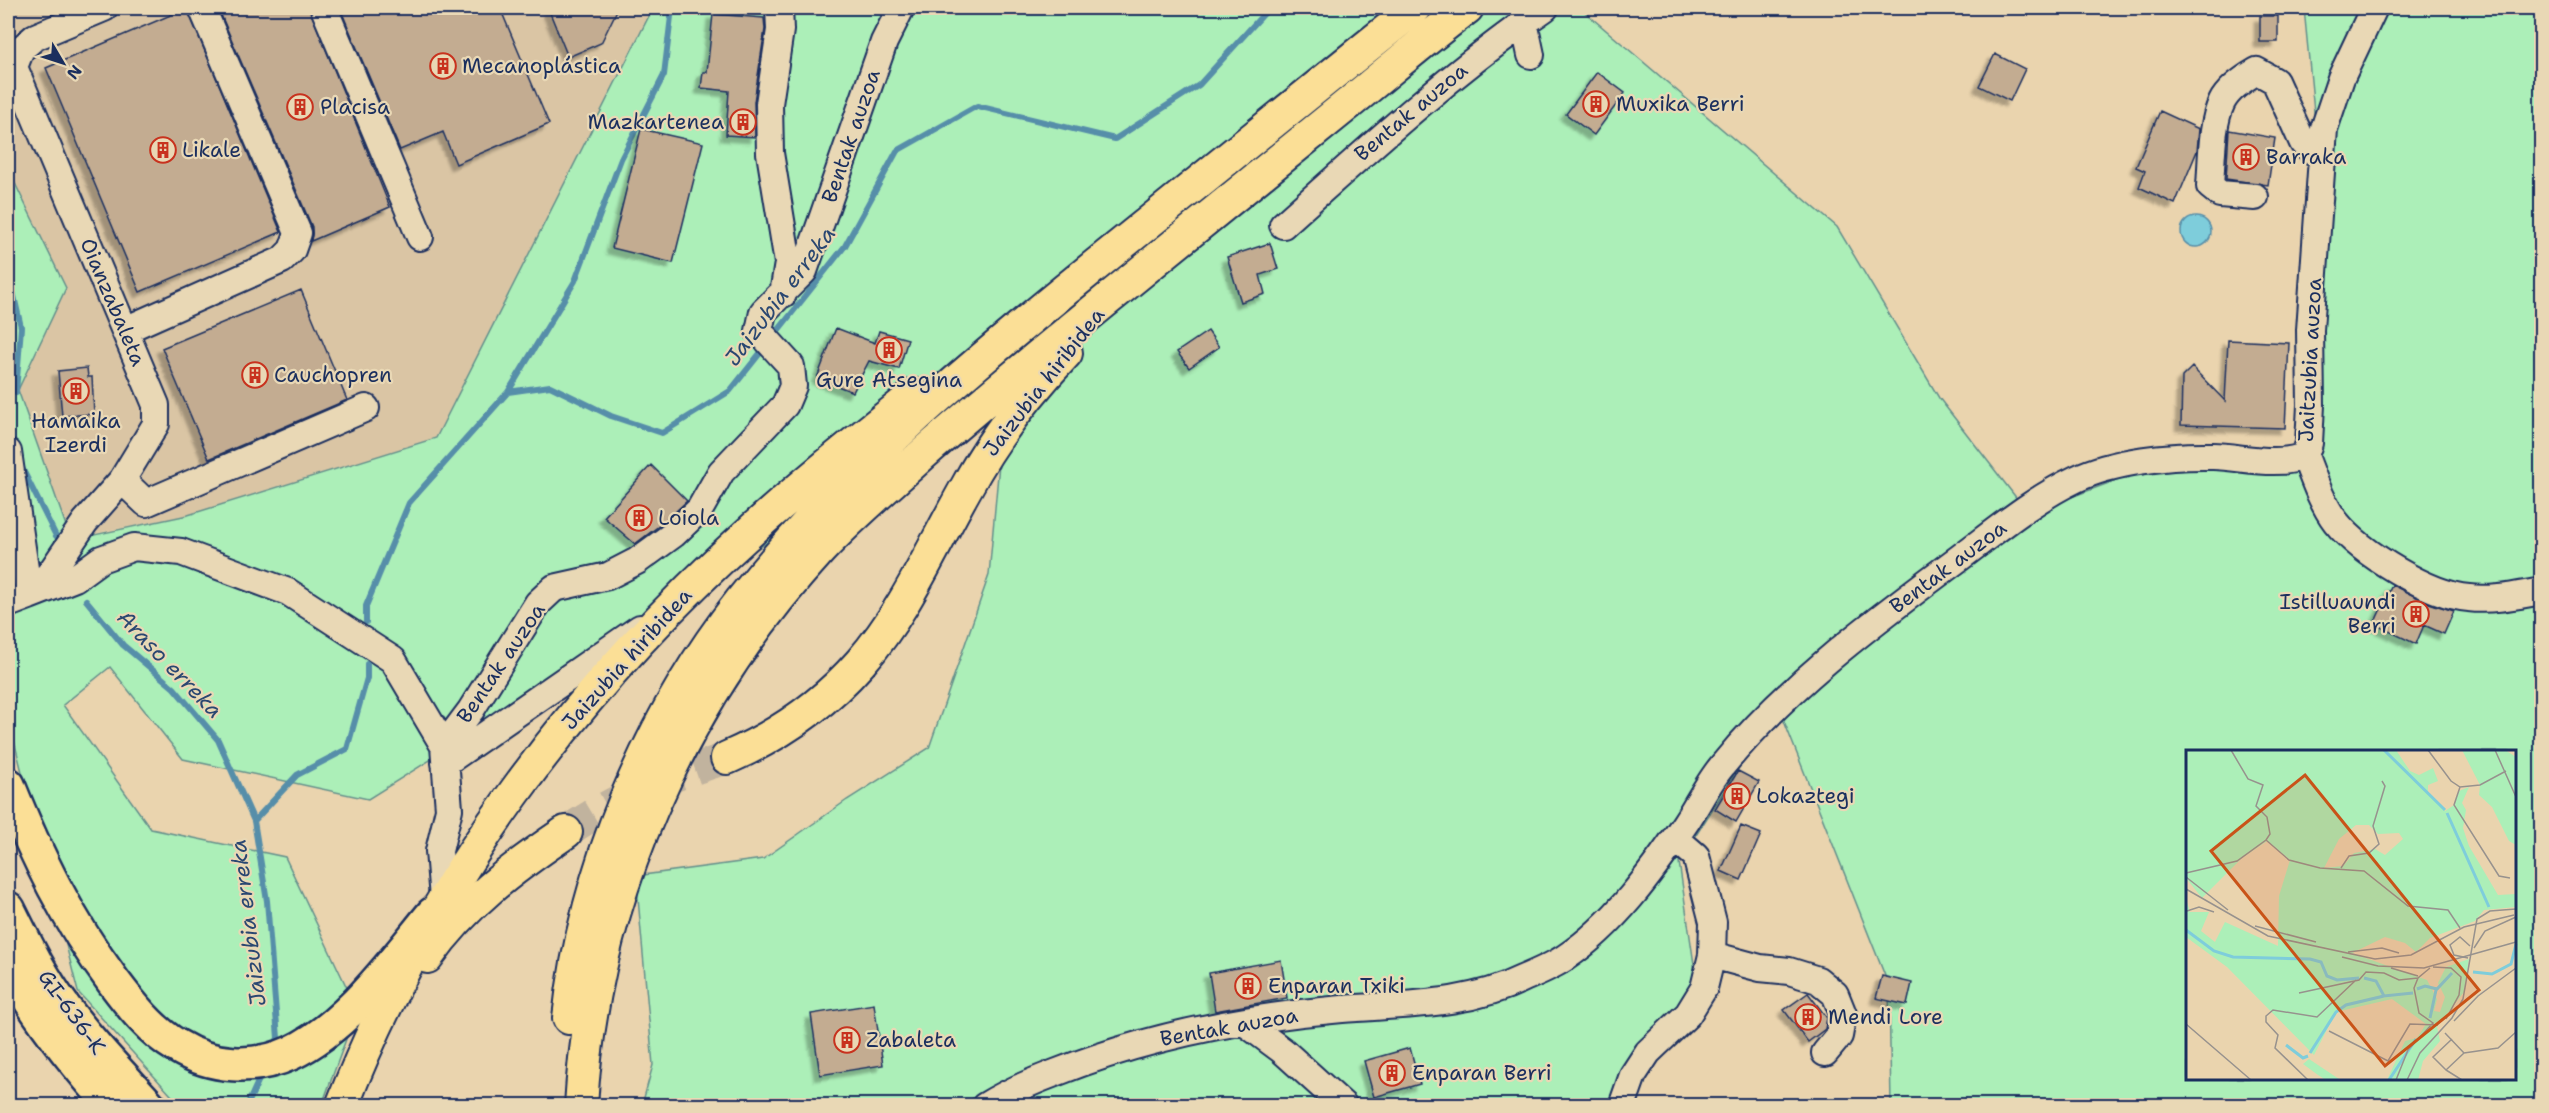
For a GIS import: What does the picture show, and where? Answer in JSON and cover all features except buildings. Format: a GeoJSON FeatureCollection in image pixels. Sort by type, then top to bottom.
{"type":"FeatureCollection","features":[{"type":"Feature","properties":{"kind":"highway"},"geometry":{"type":"LineString","coordinates":[[8,786],[33,848],[56,894],[82,937],[128,1001],[149,1023],[176,1046],[202,1058],[232,1065],[261,1063],[290,1053],[318,1037],[374,984],[439,906]]}},
{"type":"Feature","properties":{"kind":"highway","name":"GI-636-K"},"geometry":{"type":"LineString","coordinates":[[8,909],[29,952],[61,1003],[99,1052],[149,1106]]}},
{"type":"Feature","properties":{"kind":"highway","name":"GI-636-K"},"geometry":{"type":"LineString","coordinates":[[8,963],[43,1020],[82,1071],[114,1106]]}},
{"type":"Feature","properties":{"kind":"main road"},"geometry":{"type":"LineString","coordinates":[[564,1106],[565,1058],[570,1009],[589,912],[602,865],[622,809],[659,728],[683,685],[739,603],[804,527],[921,414],[1031,318],[1415,8]]}},
{"type":"Feature","properties":{"kind":"main road"},"geometry":{"type":"LineString","coordinates":[[581,1106],[584,1060],[593,1001],[611,920],[626,874],[657,796],[683,742],[733,660],[791,583],[857,514],[1004,383],[1467,8]]}},
{"type":"Feature","properties":{"kind":"main road","name":"Jaizubia hiribidea"},"geometry":{"type":"LineString","coordinates":[[727,758],[762,743],[795,722],[826,697],[860,664],[889,627],[967,486],[1007,423],[1035,386],[1086,333],[1110,298]]}},
{"type":"Feature","properties":{"kind":"main road","name":"Jaizubia hiribidea"},"geometry":{"type":"LineString","coordinates":[[344,1106],[359,1062],[390,995],[439,906],[478,844],[561,732],[624,657],[675,603],[752,529],[836,457],[995,331],[1031,318]]}},
{"type":"Feature","properties":{"kind":"main road","name":"Jaizubia hiribidea"},"geometry":{"type":"LineString","coordinates":[[344,1106],[416,974],[452,925],[496,882],[566,832]]}},
{"type":"Feature","properties":{"kind":"street","name":"Oianzabaleta"},"geometry":{"type":"LineString","coordinates":[[18,600],[51,572],[86,522],[122,480],[156,424],[156,405],[14,67],[21,49],[35,37],[104,8]]}},
{"type":"Feature","properties":{"kind":"street"},"geometry":{"type":"LineString","coordinates":[[124,330],[282,260],[296,242],[298,232],[202,8]]}},
{"type":"Feature","properties":{"kind":"street"},"geometry":{"type":"LineString","coordinates":[[324,8],[420,237]]}},
{"type":"Feature","properties":{"kind":"street"},"geometry":{"type":"LineString","coordinates":[[779,8],[780,30],[769,104],[770,153],[788,263],[783,294]]}},
{"type":"Feature","properties":{"kind":"street","name":"Bentak auzoa"},"geometry":{"type":"LineString","coordinates":[[445,754],[537,603],[554,588],[608,576],[637,561],[674,534],[700,509],[721,472],[785,405],[793,386],[791,366],[762,337],[759,331],[763,312],[804,272],[884,42],[901,8]]}},
{"type":"Feature","properties":{"kind":"street","name":"Bentak auzoa"},"geometry":{"type":"LineString","coordinates":[[1283,225],[1397,123],[1477,57],[1545,8]]}},
{"type":"Feature","properties":{"kind":"street","name":"Jaitzubia auzoa"},"geometry":{"type":"LineString","coordinates":[[2374,8],[2334,98],[2324,129],[2310,330],[2309,443],[2304,456],[2335,520],[2359,547],[2396,571],[2467,598],[2502,598],[2541,591]]}},
{"type":"Feature","properties":{"kind":"street"},"geometry":{"type":"LineString","coordinates":[[1524,22],[1531,55]]}},
{"type":"Feature","properties":{"kind":"street"},"geometry":{"type":"LineString","coordinates":[[2255,197],[2220,194],[2210,186],[2214,133],[2222,102],[2244,79],[2257,71],[2275,81],[2303,143],[2323,159]]}},
{"type":"Feature","properties":{"kind":"street"},"geometry":{"type":"LineString","coordinates":[[122,480],[146,503],[366,408]]}},
{"type":"Feature","properties":{"kind":"street"},"geometry":{"type":"LineString","coordinates":[[8,452],[18,600]]}},
{"type":"Feature","properties":{"kind":"street","name":"Bentak auzoa"},"geometry":{"type":"LineString","coordinates":[[985,1106],[1008,1091],[1090,1059],[1160,1038],[1244,1022],[1339,1009],[1408,1006],[1466,999],[1519,981],[1566,957],[1603,926],[1645,879],[1675,838],[1720,768],[1797,684],[2031,505],[2077,478],[2115,466],[2165,459],[2213,456],[2270,462],[2293,460],[2304,456]]}},
{"type":"Feature","properties":{"kind":"street","name":"Bentak auzoa"},"geometry":{"type":"LineString","coordinates":[[18,600],[75,578],[101,559],[134,547],[182,552],[288,592],[393,660],[445,754]]}},
{"type":"Feature","properties":{"kind":"street"},"geometry":{"type":"LineString","coordinates":[[439,906],[439,851],[449,809],[445,754],[675,603]]}},
{"type":"Feature","properties":{"kind":"street"},"geometry":{"type":"LineString","coordinates":[[1622,1106],[1633,1075],[1643,1060],[1688,1014],[1704,988],[1712,955],[1713,922],[1696,856],[1675,838]]}},
{"type":"Feature","properties":{"kind":"street"},"geometry":{"type":"LineString","coordinates":[[1712,955],[1760,968],[1789,971],[1818,980],[1835,994],[1843,1014],[1839,1036],[1825,1053]]}},
{"type":"Feature","properties":{"kind":"street"},"geometry":{"type":"LineString","coordinates":[[1244,1022],[1283,1051],[1344,1106]]}},
{"type":"Feature","properties":{"kind":"shaded area"},"geometry":{"type":"Polygon","coordinates":[[[8,8],[653,8],[436,438],[188,515],[71,538],[17,391],[66,288],[8,169],[8,8]]]}},
{"type":"Feature","properties":{"kind":"green space"},"geometry":{"type":"Polygon","coordinates":[[[653,8],[1580,8],[1837,227],[1939,398],[2028,513],[2176,458],[2301,456],[2321,185],[2304,8],[2541,8],[2541,1105],[1891,1105],[1889,986],[1778,706],[1679,862],[1701,1012],[1643,1068],[1633,1105],[642,1105],[653,1065],[636,876],[763,859],[847,800],[929,748],[989,575],[1004,408],[663,602],[502,715],[368,799],[183,759],[110,667],[63,705],[151,829],[285,857],[357,1009],[322,1105],[180,1105],[78,992],[8,717],[8,169],[66,288],[18,390],[71,540],[188,515],[436,438],[653,8]]]}},
{"type":"Feature","properties":{"kind":"water"},"geometry":{"type":"Polygon","coordinates":[[[2196,217],[2202,218],[2210,226],[2210,238],[2202,246],[2196,247],[2190,246],[2182,238],[2181,232],[2182,226],[2190,218],[2196,217]]]}},
{"type":"Feature","properties":{"kind":"waterway"},"geometry":{"type":"LineString","coordinates":[[508,392],[575,281],[621,159],[664,75],[672,8]]}},
{"type":"Feature","properties":{"kind":"waterway","name":"Jaizubia erreka"},"geometry":{"type":"LineString","coordinates":[[773,337],[845,246],[897,151],[977,106],[1115,139],[1199,85],[1269,8]]}},
{"type":"Feature","properties":{"kind":"waterway","name":"Araso erreka"},"geometry":{"type":"LineString","coordinates":[[8,270],[21,327],[16,392]]}},
{"type":"Feature","properties":{"kind":"waterway","name":"Jaizubia erreka"},"geometry":{"type":"LineString","coordinates":[[366,622],[366,606],[409,503],[508,392],[550,386],[611,416],[662,433],[730,391],[765,347]]}},
{"type":"Feature","properties":{"kind":"waterway","name":"Araso erreka"},"geometry":{"type":"LineString","coordinates":[[21,466],[56,536]]}},
{"type":"Feature","properties":{"kind":"waterway","name":"Araso erreka"},"geometry":{"type":"LineString","coordinates":[[86,600],[123,645],[174,688],[218,740],[254,821]]}},
{"type":"Feature","properties":{"kind":"waterway","name":"Jaizubia erreka"},"geometry":{"type":"LineString","coordinates":[[274,1046],[278,1038],[267,901],[254,821],[297,775],[347,749],[367,678],[367,664]]}},
{"type":"Feature","properties":{"kind":"waterway","name":"Jaizubia erreka"},"geometry":{"type":"LineString","coordinates":[[247,1106],[261,1075]]}},
{"type":"Feature","properties":{"kind":"tunnel"},"geometry":{"type":"LineString","coordinates":[[566,832],[605,808],[643,789],[727,758]]}},
{"type":"Feature","properties":{"kind":"place","name":"Mecanoplástica"},"geometry":{"type":"Point","coordinates":[443,66]}},
{"type":"Feature","properties":{"kind":"place","name":"Muxika Berri"},"geometry":{"type":"Point","coordinates":[1596,104]}},
{"type":"Feature","properties":{"kind":"place","name":"Placisa"},"geometry":{"type":"Point","coordinates":[300,107]}},
{"type":"Feature","properties":{"kind":"place","name":"Mazkartenea"},"geometry":{"type":"Point","coordinates":[743,122]}},
{"type":"Feature","properties":{"kind":"place","name":"Likale"},"geometry":{"type":"Point","coordinates":[163,150]}},
{"type":"Feature","properties":{"kind":"place","name":"Barraka"},"geometry":{"type":"Point","coordinates":[2246,157]}},
{"type":"Feature","properties":{"kind":"place","name":"Gure Atsegina"},"geometry":{"type":"Point","coordinates":[889,350]}},
{"type":"Feature","properties":{"kind":"place","name":"Cauchopren"},"geometry":{"type":"Point","coordinates":[255,375]}},
{"type":"Feature","properties":{"kind":"place","name":"Hamaika Izerdi"},"geometry":{"type":"Point","coordinates":[76,391]}},
{"type":"Feature","properties":{"kind":"place","name":"Loiola"},"geometry":{"type":"Point","coordinates":[639,518]}},
{"type":"Feature","properties":{"kind":"place","name":"Istilluaundi Berri"},"geometry":{"type":"Point","coordinates":[2416,614]}},
{"type":"Feature","properties":{"kind":"place","name":"Lokaztegi"},"geometry":{"type":"Point","coordinates":[1737,796]}},
{"type":"Feature","properties":{"kind":"place","name":"Enparan Txiki"},"geometry":{"type":"Point","coordinates":[1248,986]}},
{"type":"Feature","properties":{"kind":"place","name":"Mendi Lore"},"geometry":{"type":"Point","coordinates":[1808,1017]}},
{"type":"Feature","properties":{"kind":"place","name":"Zabaleta"},"geometry":{"type":"Point","coordinates":[847,1040]}},
{"type":"Feature","properties":{"kind":"place","name":"Enparan Berri"},"geometry":{"type":"Point","coordinates":[1392,1073]}}]}
